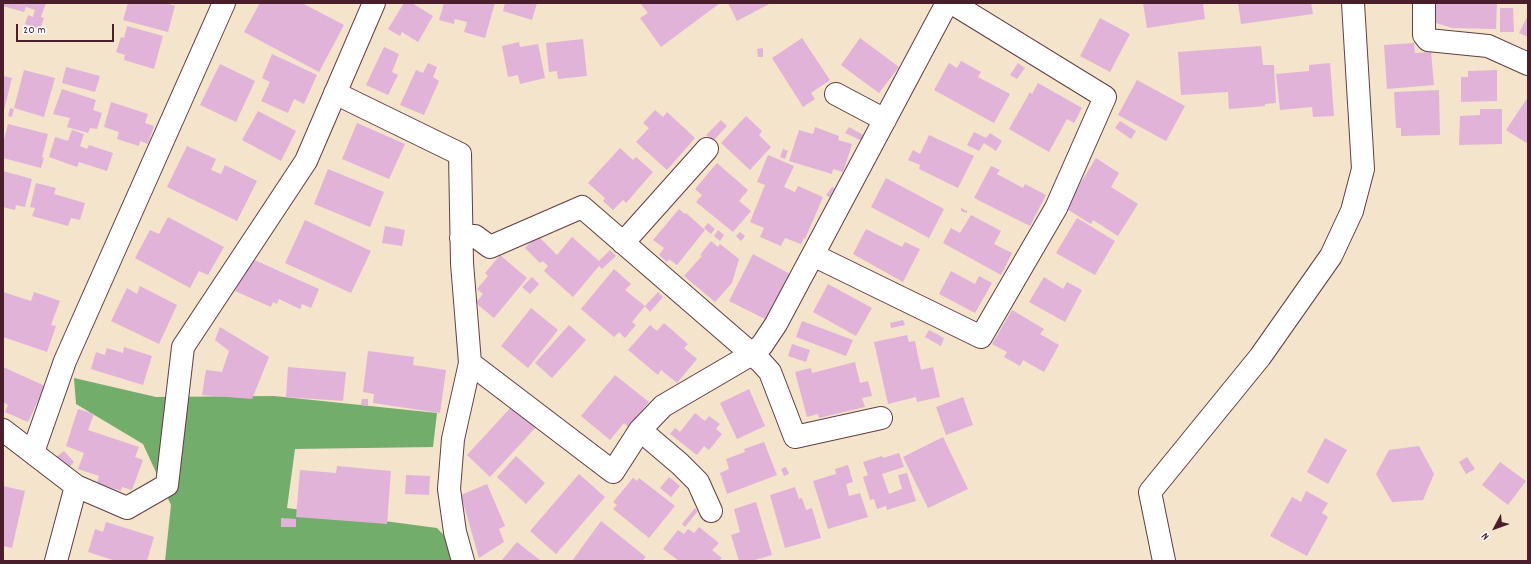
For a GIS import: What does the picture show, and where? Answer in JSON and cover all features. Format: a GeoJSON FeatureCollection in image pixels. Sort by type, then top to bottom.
{"type":"FeatureCollection","features":[{"type":"Feature","properties":{"kind":"street"},"geometry":{"type":"LineString","coordinates":[[33,452],[65,361],[224,3]]}},
{"type":"Feature","properties":{"kind":"street"},"geometry":{"type":"LineString","coordinates":[[3,430],[76,486],[127,508],[167,485],[183,347],[306,161],[374,3]]}},
{"type":"Feature","properties":{"kind":"street"},"geometry":{"type":"LineString","coordinates":[[470,363],[612,472],[640,430],[663,406],[752,354],[762,345],[776,324],[948,3]]}},
{"type":"Feature","properties":{"kind":"street"},"geometry":{"type":"LineString","coordinates":[[813,254],[981,337],[1056,208],[1105,97],[952,3]]}},
{"type":"Feature","properties":{"kind":"street"},"geometry":{"type":"LineString","coordinates":[[1164,561],[1150,492],[1260,357],[1332,256],[1352,212],[1363,170],[1353,3]]}},
{"type":"Feature","properties":{"kind":"street"},"geometry":{"type":"LineString","coordinates":[[1424,3],[1424,35],[1428,40],[1488,46],[1528,64]]}},
{"type":"Feature","properties":{"kind":"street"},"geometry":{"type":"LineString","coordinates":[[335,93],[460,154],[462,263],[470,363],[453,438],[449,489],[455,532],[463,561]]}},
{"type":"Feature","properties":{"kind":"street"},"geometry":{"type":"LineString","coordinates":[[836,94],[885,120]]}},
{"type":"Feature","properties":{"kind":"street"},"geometry":{"type":"LineString","coordinates":[[623,243],[707,149]]}},
{"type":"Feature","properties":{"kind":"street"},"geometry":{"type":"LineString","coordinates":[[461,238],[475,236],[490,247],[582,207],[752,354],[770,372],[795,437],[881,418]]}},
{"type":"Feature","properties":{"kind":"street"},"geometry":{"type":"LineString","coordinates":[[640,430],[680,464],[698,482],[711,511]]}},
{"type":"Feature","properties":{"kind":"street"},"geometry":{"type":"LineString","coordinates":[[56,561],[76,486]]}},
{"type":"Feature","properties":{"kind":"green space"},"geometry":{"type":"Polygon","coordinates":[[[74,378],[156,397],[274,396],[437,413],[433,447],[295,449],[287,508],[437,528],[468,561],[165,561],[171,505],[143,444],[76,404],[74,378]]]}},
{"type":"Feature","properties":{"kind":"building"},"geometry":{"type":"Polygon","coordinates":[[[3,3],[46,3],[41,17],[44,18],[40,29],[25,24],[28,15],[33,17],[35,10],[26,7],[24,12],[3,6],[3,3]]]}},
{"type":"Feature","properties":{"kind":"building"},"geometry":{"type":"Polygon","coordinates":[[[128,3],[166,3],[175,6],[168,32],[123,20],[128,3]]]}},
{"type":"Feature","properties":{"kind":"building"},"geometry":{"type":"Polygon","coordinates":[[[260,3],[302,3],[344,25],[319,72],[244,32],[260,3]]]}},
{"type":"Feature","properties":{"kind":"building"},"geometry":{"type":"Polygon","coordinates":[[[404,3],[412,3],[433,16],[418,42],[402,32],[400,36],[388,29],[404,3]]]}},
{"type":"Feature","properties":{"kind":"building"},"geometry":{"type":"Polygon","coordinates":[[[444,3],[495,3],[485,38],[464,32],[467,22],[455,19],[454,24],[439,20],[444,3]]]}},
{"type":"Feature","properties":{"kind":"building"},"geometry":{"type":"Polygon","coordinates":[[[505,3],[537,3],[532,20],[503,11],[505,3]]]}},
{"type":"Feature","properties":{"kind":"building"},"geometry":{"type":"Polygon","coordinates":[[[640,3],[720,3],[661,47],[640,18],[648,13],[640,3]]]}},
{"type":"Feature","properties":{"kind":"building"},"geometry":{"type":"Polygon","coordinates":[[[728,3],[771,3],[737,21],[728,3]]]}},
{"type":"Feature","properties":{"kind":"building"},"geometry":{"type":"Polygon","coordinates":[[[1143,3],[1203,3],[1205,19],[1147,28],[1143,3]]]}},
{"type":"Feature","properties":{"kind":"building"},"geometry":{"type":"Polygon","coordinates":[[[1238,3],[1311,3],[1313,14],[1241,24],[1238,3]]]}},
{"type":"Feature","properties":{"kind":"building"},"geometry":{"type":"Polygon","coordinates":[[[1436,3],[1497,3],[1496,29],[1452,28],[1436,23],[1436,3]]]}},
{"type":"Feature","properties":{"kind":"building"},"geometry":{"type":"Polygon","coordinates":[[[1500,8],[1513,8],[1514,32],[1500,32],[1500,8]]]}},
{"type":"Feature","properties":{"kind":"building"},"geometry":{"type":"Polygon","coordinates":[[[1528,15],[1528,37],[1519,33],[1528,15]]]}},
{"type":"Feature","properties":{"kind":"building"},"geometry":{"type":"Polygon","coordinates":[[[1100,18],[1130,34],[1110,72],[1080,56],[1100,18]]]}},
{"type":"Feature","properties":{"kind":"building"},"geometry":{"type":"Polygon","coordinates":[[[127,26],[163,36],[154,69],[124,60],[125,55],[116,52],[121,37],[124,38],[127,26]]]}},
{"type":"Feature","properties":{"kind":"building"},"geometry":{"type":"Polygon","coordinates":[[[802,38],[830,80],[811,93],[815,99],[803,107],[772,58],[802,38]]]}},
{"type":"Feature","properties":{"kind":"building"},"geometry":{"type":"Polygon","coordinates":[[[860,38],[899,67],[879,93],[841,65],[860,38]]]}},
{"type":"Feature","properties":{"kind":"building"},"geometry":{"type":"Polygon","coordinates":[[[583,39],[587,76],[558,79],[557,71],[549,72],[546,43],[583,39]]]}},
{"type":"Feature","properties":{"kind":"building"},"geometry":{"type":"Polygon","coordinates":[[[519,42],[520,47],[538,44],[545,78],[520,84],[518,75],[508,77],[502,46],[519,42]]]}},
{"type":"Feature","properties":{"kind":"building"},"geometry":{"type":"Polygon","coordinates":[[[1414,43],[1415,53],[1431,52],[1434,85],[1387,89],[1384,45],[1414,43]]]}},
{"type":"Feature","properties":{"kind":"building"},"geometry":{"type":"Polygon","coordinates":[[[1261,46],[1263,65],[1274,65],[1276,103],[1265,104],[1265,106],[1229,109],[1228,92],[1181,95],[1178,52],[1261,46]]]}},
{"type":"Feature","properties":{"kind":"building"},"geometry":{"type":"Polygon","coordinates":[[[384,47],[399,54],[392,72],[398,75],[388,95],[366,85],[384,47]]]}},
{"type":"Feature","properties":{"kind":"building"},"geometry":{"type":"Polygon","coordinates":[[[763,48],[763,57],[758,57],[757,49],[763,48]]]}},
{"type":"Feature","properties":{"kind":"building"},"geometry":{"type":"Polygon","coordinates":[[[272,54],[317,75],[304,104],[294,99],[288,113],[261,101],[270,82],[262,78],[272,54]]]}},
{"type":"Feature","properties":{"kind":"building"},"geometry":{"type":"Polygon","coordinates":[[[961,61],[981,72],[978,77],[1010,94],[994,123],[934,90],[949,63],[957,68],[961,61]]]}},
{"type":"Feature","properties":{"kind":"building"},"geometry":{"type":"Polygon","coordinates":[[[428,63],[437,67],[433,77],[439,81],[424,115],[400,105],[416,70],[423,73],[428,63]]]}},
{"type":"Feature","properties":{"kind":"building"},"geometry":{"type":"Polygon","coordinates":[[[1018,63],[1025,68],[1017,79],[1010,75],[1018,63]]]}},
{"type":"Feature","properties":{"kind":"building"},"geometry":{"type":"Polygon","coordinates":[[[1330,63],[1334,116],[1313,117],[1312,107],[1280,110],[1276,74],[1309,71],[1309,65],[1330,63]]]}},
{"type":"Feature","properties":{"kind":"building"},"geometry":{"type":"Polygon","coordinates":[[[220,64],[255,81],[236,122],[200,105],[220,64]]]}},
{"type":"Feature","properties":{"kind":"building"},"geometry":{"type":"Polygon","coordinates":[[[66,67],[100,76],[95,92],[62,83],[66,67]]]}},
{"type":"Feature","properties":{"kind":"building"},"geometry":{"type":"Polygon","coordinates":[[[24,70],[55,78],[44,117],[14,108],[24,70]]]}},
{"type":"Feature","properties":{"kind":"building"},"geometry":{"type":"Polygon","coordinates":[[[1497,70],[1497,101],[1461,102],[1461,77],[1468,77],[1468,71],[1497,70]]]}},
{"type":"Feature","properties":{"kind":"building"},"geometry":{"type":"Polygon","coordinates":[[[3,76],[12,78],[4,110],[3,110],[3,76]]]}},
{"type":"Feature","properties":{"kind":"building"},"geometry":{"type":"Polygon","coordinates":[[[1137,80],[1185,106],[1166,141],[1118,115],[1137,80]]]}},
{"type":"Feature","properties":{"kind":"building"},"geometry":{"type":"Polygon","coordinates":[[[1038,83],[1082,108],[1074,123],[1067,119],[1049,152],[1009,129],[1030,92],[1032,94],[1038,83]]]}},
{"type":"Feature","properties":{"kind":"building"},"geometry":{"type":"Polygon","coordinates":[[[62,89],[96,100],[93,110],[102,113],[97,129],[90,128],[88,133],[67,127],[70,118],[53,114],[62,89]]]}},
{"type":"Feature","properties":{"kind":"building"},"geometry":{"type":"Polygon","coordinates":[[[1439,90],[1440,135],[1401,136],[1401,128],[1396,128],[1394,92],[1439,90]]]}},
{"type":"Feature","properties":{"kind":"building"},"geometry":{"type":"Polygon","coordinates":[[[1528,97],[1528,144],[1506,130],[1528,97]]]}},
{"type":"Feature","properties":{"kind":"building"},"geometry":{"type":"Polygon","coordinates":[[[111,102],[148,114],[145,123],[154,126],[148,144],[140,141],[139,146],[117,139],[119,132],[104,127],[111,102]]]}},
{"type":"Feature","properties":{"kind":"building"},"geometry":{"type":"Polygon","coordinates":[[[10,108],[14,109],[12,117],[8,116],[10,108]]]}},
{"type":"Feature","properties":{"kind":"building"},"geometry":{"type":"Polygon","coordinates":[[[1480,109],[1502,109],[1502,144],[1459,145],[1460,116],[1480,115],[1480,109]]]}},
{"type":"Feature","properties":{"kind":"building"},"geometry":{"type":"Polygon","coordinates":[[[655,110],[663,117],[667,112],[695,138],[667,170],[636,142],[649,128],[643,123],[655,110]]]}},
{"type":"Feature","properties":{"kind":"building"},"geometry":{"type":"Polygon","coordinates":[[[258,111],[296,131],[281,161],[242,140],[258,111]]]}},
{"type":"Feature","properties":{"kind":"building"},"geometry":{"type":"Polygon","coordinates":[[[746,116],[762,131],[759,135],[771,147],[750,170],[721,143],[746,116]]]}},
{"type":"Feature","properties":{"kind":"building"},"geometry":{"type":"Polygon","coordinates":[[[721,120],[727,126],[713,141],[706,135],[721,120]]]}},
{"type":"Feature","properties":{"kind":"building"},"geometry":{"type":"Polygon","coordinates":[[[1120,121],[1136,131],[1131,139],[1115,128],[1120,121]]]}},
{"type":"Feature","properties":{"kind":"building"},"geometry":{"type":"Polygon","coordinates":[[[357,123],[405,144],[389,179],[342,159],[357,123]]]}},
{"type":"Feature","properties":{"kind":"building"},"geometry":{"type":"Polygon","coordinates":[[[8,124],[48,134],[42,157],[44,158],[41,168],[3,158],[3,144],[8,124]]]}},
{"type":"Feature","properties":{"kind":"building"},"geometry":{"type":"Polygon","coordinates":[[[815,127],[839,136],[838,140],[852,144],[843,172],[833,169],[832,174],[789,161],[799,130],[813,134],[815,127]]]}},
{"type":"Feature","properties":{"kind":"building"},"geometry":{"type":"Polygon","coordinates":[[[849,127],[865,136],[862,141],[845,133],[849,127]]]}},
{"type":"Feature","properties":{"kind":"building"},"geometry":{"type":"Polygon","coordinates":[[[72,130],[84,134],[80,146],[87,149],[89,145],[113,153],[107,171],[79,162],[77,167],[49,157],[55,137],[68,141],[72,130]]]}},
{"type":"Feature","properties":{"kind":"building"},"geometry":{"type":"Polygon","coordinates":[[[974,132],[986,138],[990,133],[1002,141],[996,151],[984,143],[979,151],[967,145],[974,132]]]}},
{"type":"Feature","properties":{"kind":"building"},"geometry":{"type":"Polygon","coordinates":[[[929,135],[974,156],[958,188],[919,169],[920,165],[908,160],[913,150],[920,154],[929,135]]]}},
{"type":"Feature","properties":{"kind":"building"},"geometry":{"type":"Polygon","coordinates":[[[187,146],[216,159],[211,170],[221,174],[225,165],[257,181],[237,221],[167,187],[187,146]]]}},
{"type":"Feature","properties":{"kind":"building"},"geometry":{"type":"Polygon","coordinates":[[[620,148],[633,160],[636,157],[653,172],[626,203],[623,200],[613,210],[603,201],[605,198],[588,183],[620,148]]]}},
{"type":"Feature","properties":{"kind":"building"},"geometry":{"type":"Polygon","coordinates":[[[783,149],[788,151],[785,159],[780,157],[783,149]]]}},
{"type":"Feature","properties":{"kind":"building"},"geometry":{"type":"Polygon","coordinates":[[[768,155],[794,166],[784,187],[795,192],[798,186],[823,197],[805,239],[804,238],[801,244],[785,238],[781,246],[760,237],[764,228],[750,222],[765,185],[757,182],[768,155]]]}},
{"type":"Feature","properties":{"kind":"building"},"geometry":{"type":"Polygon","coordinates":[[[1096,158],[1119,173],[1111,187],[1138,204],[1118,236],[1093,220],[1091,224],[1065,208],[1096,158]]]}},
{"type":"Feature","properties":{"kind":"building"},"geometry":{"type":"Polygon","coordinates":[[[717,163],[748,190],[739,201],[751,211],[733,232],[696,202],[702,195],[695,189],[717,163]]]}},
{"type":"Feature","properties":{"kind":"building"},"geometry":{"type":"Polygon","coordinates":[[[991,166],[1000,170],[997,174],[1023,188],[1025,184],[1046,195],[1030,226],[974,198],[991,166]]]}},
{"type":"Feature","properties":{"kind":"building"},"geometry":{"type":"Polygon","coordinates":[[[328,169],[384,192],[370,227],[314,204],[328,169]]]}},
{"type":"Feature","properties":{"kind":"building"},"geometry":{"type":"Polygon","coordinates":[[[3,171],[32,179],[25,207],[16,205],[15,210],[3,207],[3,171]]]}},
{"type":"Feature","properties":{"kind":"building"},"geometry":{"type":"Polygon","coordinates":[[[886,178],[944,209],[929,238],[871,207],[886,178]]]}},
{"type":"Feature","properties":{"kind":"building"},"geometry":{"type":"Polygon","coordinates":[[[36,183],[56,188],[54,194],[85,203],[80,220],[71,218],[68,226],[32,216],[35,208],[30,207],[36,183]]]}},
{"type":"Feature","properties":{"kind":"building"},"geometry":{"type":"Polygon","coordinates":[[[832,187],[837,190],[831,198],[826,195],[832,187]]]}},
{"type":"Feature","properties":{"kind":"building"},"geometry":{"type":"Polygon","coordinates":[[[961,208],[967,211],[967,213],[961,211],[961,208]]]}},
{"type":"Feature","properties":{"kind":"building"},"geometry":{"type":"Polygon","coordinates":[[[679,209],[685,214],[686,213],[705,230],[677,265],[669,259],[667,262],[659,255],[664,248],[653,240],[679,209]]]}},
{"type":"Feature","properties":{"kind":"building"},"geometry":{"type":"Polygon","coordinates":[[[971,215],[1001,231],[994,244],[1012,253],[1001,275],[943,243],[951,228],[960,233],[971,215]]]}},
{"type":"Feature","properties":{"kind":"building"},"geometry":{"type":"Polygon","coordinates":[[[168,217],[224,247],[208,275],[199,271],[190,288],[135,258],[150,230],[159,234],[168,217]]]}},
{"type":"Feature","properties":{"kind":"building"},"geometry":{"type":"Polygon","coordinates":[[[1077,218],[1115,241],[1095,275],[1056,253],[1077,218]]]}},
{"type":"Feature","properties":{"kind":"building"},"geometry":{"type":"Polygon","coordinates":[[[305,220],[371,251],[351,293],[285,263],[305,220]]]}},
{"type":"Feature","properties":{"kind":"building"},"geometry":{"type":"Polygon","coordinates":[[[708,223],[715,229],[711,234],[704,228],[708,223]]]}},
{"type":"Feature","properties":{"kind":"building"},"geometry":{"type":"Polygon","coordinates":[[[385,226],[405,230],[402,246],[382,243],[385,226]]]}},
{"type":"Feature","properties":{"kind":"building"},"geometry":{"type":"Polygon","coordinates":[[[866,229],[902,247],[905,242],[920,249],[903,282],[853,254],[866,229]]]}},
{"type":"Feature","properties":{"kind":"building"},"geometry":{"type":"Polygon","coordinates":[[[718,230],[724,235],[720,241],[714,236],[718,230]]]}},
{"type":"Feature","properties":{"kind":"building"},"geometry":{"type":"Polygon","coordinates":[[[740,232],[745,236],[741,241],[736,236],[740,232]]]}},
{"type":"Feature","properties":{"kind":"building"},"geometry":{"type":"Polygon","coordinates":[[[537,235],[557,255],[572,237],[599,261],[610,250],[616,256],[602,269],[599,266],[573,297],[544,271],[548,266],[543,261],[540,263],[525,248],[537,235]]]}},
{"type":"Feature","properties":{"kind":"building"},"geometry":{"type":"Polygon","coordinates":[[[711,241],[718,247],[720,244],[739,259],[732,283],[715,302],[684,276],[702,256],[700,255],[711,241]]]}},
{"type":"Feature","properties":{"kind":"building"},"geometry":{"type":"Polygon","coordinates":[[[753,254],[790,274],[767,320],[729,301],[753,254]]]}},
{"type":"Feature","properties":{"kind":"building"},"geometry":{"type":"Polygon","coordinates":[[[500,255],[527,278],[494,318],[476,303],[483,294],[477,289],[488,276],[485,273],[500,255]]]}},
{"type":"Feature","properties":{"kind":"building"},"geometry":{"type":"Polygon","coordinates":[[[250,258],[319,289],[311,308],[302,304],[300,309],[279,299],[277,304],[273,302],[271,307],[235,291],[250,258]]]}},
{"type":"Feature","properties":{"kind":"building"},"geometry":{"type":"Polygon","coordinates":[[[614,269],[631,284],[625,290],[645,306],[632,322],[636,325],[625,338],[619,332],[614,337],[581,309],[614,269]]]}},
{"type":"Feature","properties":{"kind":"building"},"geometry":{"type":"Polygon","coordinates":[[[951,271],[975,284],[979,276],[992,283],[975,313],[939,294],[951,271]]]}},
{"type":"Feature","properties":{"kind":"building"},"geometry":{"type":"Polygon","coordinates":[[[532,277],[539,284],[530,294],[522,287],[532,277]]]}},
{"type":"Feature","properties":{"kind":"building"},"geometry":{"type":"Polygon","coordinates":[[[1044,277],[1063,289],[1067,282],[1082,290],[1065,322],[1029,302],[1044,277]]]}},
{"type":"Feature","properties":{"kind":"building"},"geometry":{"type":"Polygon","coordinates":[[[828,284],[872,308],[856,336],[813,312],[828,284]]]}},
{"type":"Feature","properties":{"kind":"building"},"geometry":{"type":"Polygon","coordinates":[[[140,286],[177,305],[159,344],[111,321],[127,288],[137,294],[140,286]]]}},
{"type":"Feature","properties":{"kind":"building"},"geometry":{"type":"Polygon","coordinates":[[[3,292],[31,301],[34,292],[60,301],[51,325],[56,326],[47,352],[3,337],[3,292]]]}},
{"type":"Feature","properties":{"kind":"building"},"geometry":{"type":"Polygon","coordinates":[[[658,292],[663,297],[650,312],[645,306],[658,292]]]}},
{"type":"Feature","properties":{"kind":"building"},"geometry":{"type":"Polygon","coordinates":[[[531,308],[558,330],[528,368],[501,346],[531,308]]]}},
{"type":"Feature","properties":{"kind":"building"},"geometry":{"type":"Polygon","coordinates":[[[1012,310],[1044,329],[1040,334],[1059,345],[1044,372],[1023,360],[1020,366],[1004,357],[1007,352],[992,344],[1012,310]]]}},
{"type":"Feature","properties":{"kind":"building"},"geometry":{"type":"Polygon","coordinates":[[[903,320],[905,325],[891,328],[890,323],[903,320]]]}},
{"type":"Feature","properties":{"kind":"building"},"geometry":{"type":"Polygon","coordinates":[[[802,321],[853,340],[846,356],[796,337],[802,321]]]}},
{"type":"Feature","properties":{"kind":"building"},"geometry":{"type":"Polygon","coordinates":[[[664,323],[688,344],[684,348],[697,359],[677,383],[661,370],[658,375],[628,350],[650,325],[657,331],[664,323]]]}},
{"type":"Feature","properties":{"kind":"building"},"geometry":{"type":"Polygon","coordinates":[[[569,325],[586,340],[552,378],[535,363],[569,325]]]}},
{"type":"Feature","properties":{"kind":"building"},"geometry":{"type":"Polygon","coordinates":[[[220,327],[269,357],[252,399],[202,395],[206,370],[222,372],[229,351],[215,340],[220,327]]]}},
{"type":"Feature","properties":{"kind":"building"},"geometry":{"type":"Polygon","coordinates":[[[929,330],[944,338],[941,346],[925,337],[929,330]]]}},
{"type":"Feature","properties":{"kind":"building"},"geometry":{"type":"Polygon","coordinates":[[[907,335],[909,342],[915,341],[921,370],[933,367],[940,397],[917,402],[916,397],[888,404],[874,342],[907,335]]]}},
{"type":"Feature","properties":{"kind":"building"},"geometry":{"type":"Polygon","coordinates":[[[792,344],[810,350],[806,362],[788,356],[792,344]]]}},
{"type":"Feature","properties":{"kind":"building"},"geometry":{"type":"Polygon","coordinates":[[[124,347],[152,356],[143,385],[91,369],[96,352],[105,355],[107,348],[123,353],[124,347]]]}},
{"type":"Feature","properties":{"kind":"building"},"geometry":{"type":"Polygon","coordinates":[[[368,351],[414,357],[413,365],[446,370],[440,413],[373,403],[374,394],[363,392],[368,351]]]}},
{"type":"Feature","properties":{"kind":"building"},"geometry":{"type":"Polygon","coordinates":[[[855,362],[860,383],[868,381],[872,396],[862,398],[865,407],[819,418],[818,414],[807,417],[795,372],[811,368],[812,373],[855,362]]]}},
{"type":"Feature","properties":{"kind":"building"},"geometry":{"type":"Polygon","coordinates":[[[3,367],[45,386],[28,422],[5,412],[8,405],[3,402],[3,367]]]}},
{"type":"Feature","properties":{"kind":"building"},"geometry":{"type":"Polygon","coordinates":[[[288,367],[346,372],[343,401],[286,397],[288,367]]]}},
{"type":"Feature","properties":{"kind":"building"},"geometry":{"type":"Polygon","coordinates":[[[615,375],[649,402],[628,427],[624,423],[610,440],[581,416],[615,375]]]}},
{"type":"Feature","properties":{"kind":"building"},"geometry":{"type":"Polygon","coordinates":[[[749,389],[765,426],[737,439],[720,403],[749,389]]]}},
{"type":"Feature","properties":{"kind":"building"},"geometry":{"type":"Polygon","coordinates":[[[963,397],[973,425],[946,435],[936,407],[963,397]]]}},
{"type":"Feature","properties":{"kind":"building"},"geometry":{"type":"Polygon","coordinates":[[[362,399],[368,399],[368,406],[361,405],[362,399]]]}},
{"type":"Feature","properties":{"kind":"building"},"geometry":{"type":"Polygon","coordinates":[[[514,404],[537,426],[490,477],[467,455],[514,404]]]}},
{"type":"Feature","properties":{"kind":"building"},"geometry":{"type":"Polygon","coordinates":[[[78,409],[94,414],[88,430],[139,447],[135,457],[143,460],[132,490],[122,487],[121,491],[97,483],[99,476],[78,469],[84,453],[66,446],[78,409]]]}},
{"type":"Feature","properties":{"kind":"building"},"geometry":{"type":"Polygon","coordinates":[[[695,413],[705,421],[709,416],[720,424],[716,429],[722,434],[709,450],[704,446],[697,455],[670,434],[675,428],[680,432],[695,413]]]}},
{"type":"Feature","properties":{"kind":"building"},"geometry":{"type":"Polygon","coordinates":[[[943,437],[968,489],[928,508],[903,457],[943,437]]]}},
{"type":"Feature","properties":{"kind":"building"},"geometry":{"type":"Polygon","coordinates":[[[1325,438],[1347,450],[1328,484],[1307,472],[1325,438]]]}},
{"type":"Feature","properties":{"kind":"building"},"geometry":{"type":"Polygon","coordinates":[[[764,442],[777,475],[727,494],[720,473],[729,469],[726,459],[745,452],[744,449],[764,442]]]}},
{"type":"Feature","properties":{"kind":"building"},"geometry":{"type":"Polygon","coordinates":[[[1419,446],[1434,474],[1423,500],[1392,502],[1376,474],[1389,450],[1419,446]]]}},
{"type":"Feature","properties":{"kind":"building"},"geometry":{"type":"Polygon","coordinates":[[[64,451],[74,462],[67,469],[56,457],[64,451]]]}},
{"type":"Feature","properties":{"kind":"building"},"geometry":{"type":"Polygon","coordinates":[[[899,453],[904,467],[882,474],[889,494],[902,489],[898,475],[907,473],[916,501],[887,510],[886,506],[877,509],[874,499],[870,500],[863,477],[868,475],[863,462],[882,456],[883,458],[899,453]]]}},
{"type":"Feature","properties":{"kind":"building"},"geometry":{"type":"Polygon","coordinates":[[[516,456],[545,483],[526,504],[497,477],[516,456]]]}},
{"type":"Feature","properties":{"kind":"building"},"geometry":{"type":"Polygon","coordinates":[[[1467,457],[1475,469],[1466,474],[1459,462],[1467,457]]]}},
{"type":"Feature","properties":{"kind":"building"},"geometry":{"type":"Polygon","coordinates":[[[1500,462],[1526,481],[1508,505],[1482,485],[1500,462]]]}},
{"type":"Feature","properties":{"kind":"building"},"geometry":{"type":"Polygon","coordinates":[[[848,465],[853,482],[846,484],[849,496],[860,493],[868,517],[828,529],[813,481],[836,474],[835,469],[848,465]]]}},
{"type":"Feature","properties":{"kind":"building"},"geometry":{"type":"Polygon","coordinates":[[[337,466],[391,471],[387,524],[296,517],[300,470],[336,473],[337,466]]]}},
{"type":"Feature","properties":{"kind":"building"},"geometry":{"type":"Polygon","coordinates":[[[786,467],[789,474],[784,476],[781,469],[786,467]]]}},
{"type":"Feature","properties":{"kind":"building"},"geometry":{"type":"Polygon","coordinates":[[[579,474],[605,497],[556,554],[530,531],[579,474]]]}},
{"type":"Feature","properties":{"kind":"building"},"geometry":{"type":"Polygon","coordinates":[[[406,475],[430,476],[429,495],[405,494],[406,475]]]}},
{"type":"Feature","properties":{"kind":"building"},"geometry":{"type":"Polygon","coordinates":[[[669,477],[680,486],[671,497],[660,488],[669,477]]]}},
{"type":"Feature","properties":{"kind":"building"},"geometry":{"type":"Polygon","coordinates":[[[633,478],[637,481],[639,478],[675,506],[649,538],[613,509],[617,505],[613,502],[633,478]]]}},
{"type":"Feature","properties":{"kind":"building"},"geometry":{"type":"Polygon","coordinates":[[[487,484],[505,526],[499,529],[504,542],[479,558],[461,495],[487,484]]]}},
{"type":"Feature","properties":{"kind":"building"},"geometry":{"type":"Polygon","coordinates":[[[3,486],[25,491],[12,548],[3,546],[3,486]]]}},
{"type":"Feature","properties":{"kind":"building"},"geometry":{"type":"Polygon","coordinates":[[[795,487],[799,499],[802,498],[806,510],[812,508],[821,538],[785,548],[770,495],[795,487]]]}},
{"type":"Feature","properties":{"kind":"building"},"geometry":{"type":"Polygon","coordinates":[[[1306,491],[1328,503],[1322,513],[1328,517],[1307,556],[1270,536],[1292,497],[1301,502],[1306,491]]]}},
{"type":"Feature","properties":{"kind":"building"},"geometry":{"type":"Polygon","coordinates":[[[756,502],[772,555],[751,561],[739,561],[731,535],[740,532],[734,509],[756,502]]]}},
{"type":"Feature","properties":{"kind":"building"},"geometry":{"type":"Polygon","coordinates":[[[695,508],[698,511],[685,527],[682,524],[695,508]]]}},
{"type":"Feature","properties":{"kind":"building"},"geometry":{"type":"Polygon","coordinates":[[[281,518],[296,519],[296,527],[281,527],[281,518]]]}},
{"type":"Feature","properties":{"kind":"building"},"geometry":{"type":"Polygon","coordinates":[[[601,521],[646,557],[642,561],[572,561],[601,521]]]}},
{"type":"Feature","properties":{"kind":"building"},"geometry":{"type":"Polygon","coordinates":[[[106,522],[154,537],[147,561],[116,561],[88,552],[95,529],[103,532],[106,522]]]}},
{"type":"Feature","properties":{"kind":"building"},"geometry":{"type":"Polygon","coordinates":[[[699,527],[719,543],[712,550],[722,558],[719,561],[679,561],[663,549],[678,530],[684,534],[688,529],[694,533],[699,527]]]}},
{"type":"Feature","properties":{"kind":"building"},"geometry":{"type":"Polygon","coordinates":[[[517,542],[541,561],[501,561],[517,542]]]}}]}
